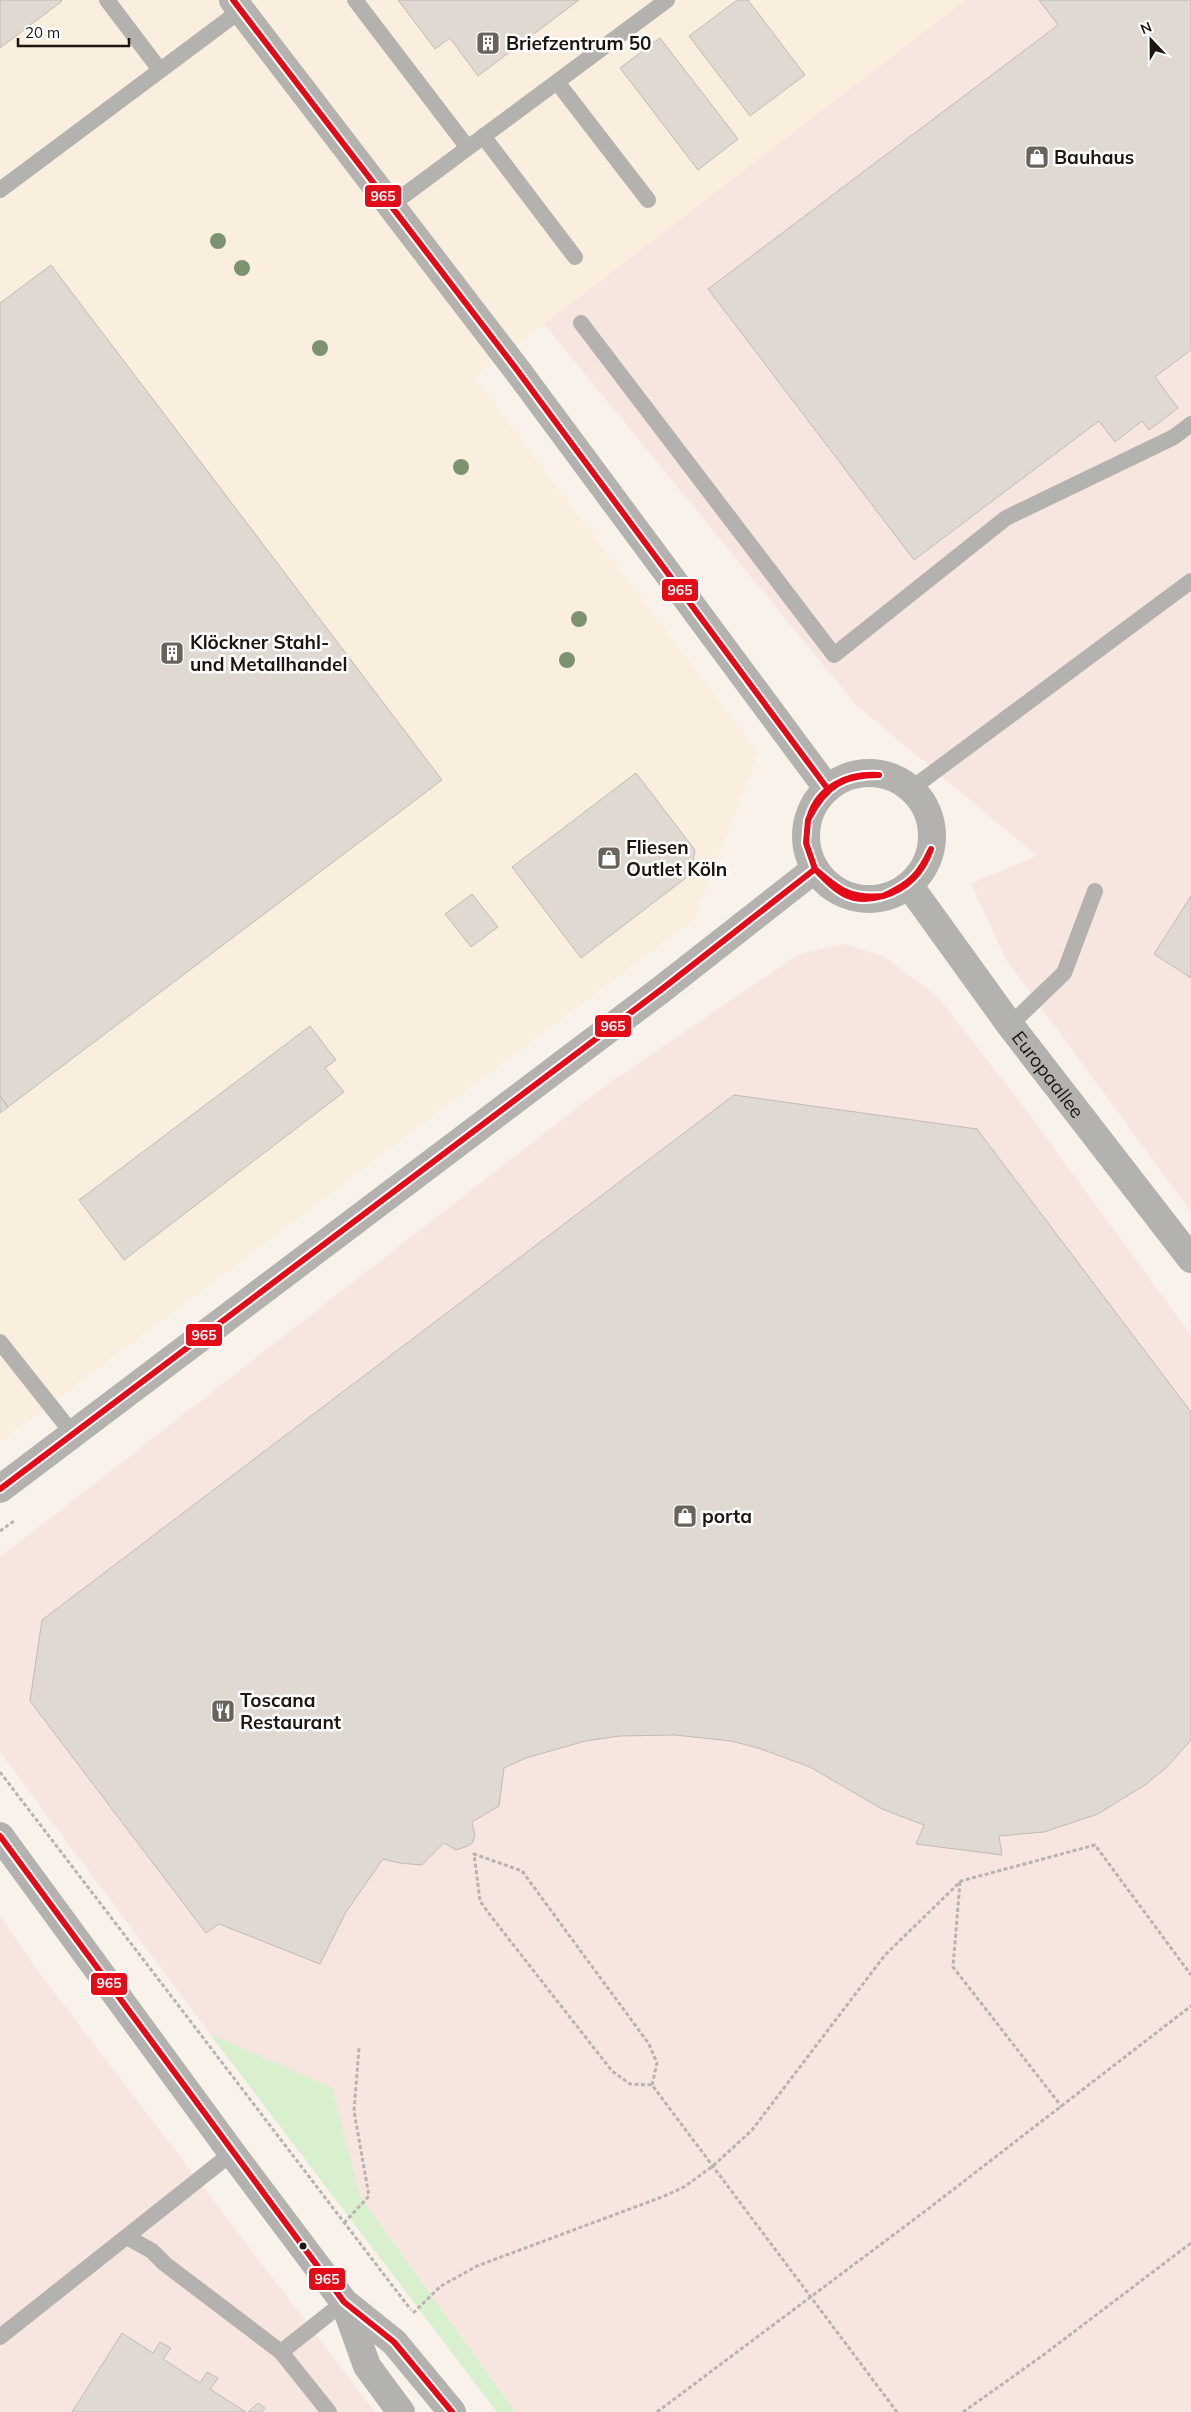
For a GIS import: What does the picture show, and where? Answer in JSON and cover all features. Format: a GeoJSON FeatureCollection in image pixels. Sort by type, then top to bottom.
{"type":"FeatureCollection","features":[{"type":"Feature","properties":{"kind":"street"},"geometry":{"type":"LineString","coordinates":[[237,5],[517,370],[827,788]]}},
{"type":"Feature","properties":{"kind":"street"},"geometry":{"type":"LineString","coordinates":[[870,772],[892,777],[911,789],[925,806],[932,826],[931,848],[923,869],[909,885],[893,894],[876,898],[858,898],[841,892],[826,882],[815,869],[806,848],[806,826],[813,805],[827,788],[847,777],[870,772]]}},
{"type":"Feature","properties":{"kind":"street"},"geometry":{"type":"LineString","coordinates":[[0,1489],[670,983],[815,869]]}},
{"type":"Feature","properties":{"kind":"street","name":"Europaallee"},"geometry":{"type":"LineString","coordinates":[[909,885],[1010,1025],[1191,1260]]}},
{"type":"Feature","properties":{"kind":"street"},"geometry":{"type":"LineString","coordinates":[[0,1836],[232,2153],[344,2302],[394,2342],[452,2412]]}},
{"type":"Feature","properties":{"kind":"street"},"geometry":{"type":"LineString","coordinates":[[344,2302],[367,2366],[401,2412]]}},
{"type":"Feature","properties":{"kind":"lane"},"geometry":{"type":"LineString","coordinates":[[107,0],[160,70]]}},
{"type":"Feature","properties":{"kind":"lane"},"geometry":{"type":"LineString","coordinates":[[355,0],[468,148]]}},
{"type":"Feature","properties":{"kind":"lane"},"geometry":{"type":"LineString","coordinates":[[391,205],[667,0]]}},
{"type":"Feature","properties":{"kind":"lane"},"geometry":{"type":"LineString","coordinates":[[0,190],[160,70],[237,5]]}},
{"type":"Feature","properties":{"kind":"lane"},"geometry":{"type":"LineString","coordinates":[[557,82],[648,200]]}},
{"type":"Feature","properties":{"kind":"lane"},"geometry":{"type":"LineString","coordinates":[[483,136],[575,257]]}},
{"type":"Feature","properties":{"kind":"lane"},"geometry":{"type":"LineString","coordinates":[[581,323],[834,655],[1006,518],[1174,437],[1191,424]]}},
{"type":"Feature","properties":{"kind":"lane"},"geometry":{"type":"LineString","coordinates":[[911,789],[1191,581]]}},
{"type":"Feature","properties":{"kind":"lane"},"geometry":{"type":"LineString","coordinates":[[1010,1025],[1064,973],[1095,891]]}},
{"type":"Feature","properties":{"kind":"lane"},"geometry":{"type":"LineString","coordinates":[[0,1342],[73,1434]]}},
{"type":"Feature","properties":{"kind":"lane"},"geometry":{"type":"LineString","coordinates":[[0,2337],[232,2153]]}},
{"type":"Feature","properties":{"kind":"lane"},"geometry":{"type":"LineString","coordinates":[[127,2237],[152,2251],[165,2264],[281,2352],[329,2412]]}},
{"type":"Feature","properties":{"kind":"lane"},"geometry":{"type":"LineString","coordinates":[[281,2352],[344,2302]]}},
{"type":"Feature","properties":{"kind":"path"},"geometry":{"type":"LineString","coordinates":[[0,1772],[418,2320]]}},
{"type":"Feature","properties":{"kind":"path"},"geometry":{"type":"LineString","coordinates":[[413,2313],[441,2286],[477,2266],[684,2187],[713,2166],[752,2130],[884,1955],[960,1881],[1095,1845],[1191,1975]]}},
{"type":"Feature","properties":{"kind":"path"},"geometry":{"type":"LineString","coordinates":[[652,2086],[657,2063],[649,2044],[522,1871],[474,1854],[480,1901],[490,1915],[612,2072],[630,2084],[652,2086],[897,2412]]}},
{"type":"Feature","properties":{"kind":"path"},"geometry":{"type":"LineString","coordinates":[[960,1881],[953,1967],[1062,2107]]}},
{"type":"Feature","properties":{"kind":"path"},"geometry":{"type":"LineString","coordinates":[[657,2412],[811,2298],[1191,2006]]}},
{"type":"Feature","properties":{"kind":"path"},"geometry":{"type":"LineString","coordinates":[[344,2223],[369,2196],[354,2111],[359,2048]]}},
{"type":"Feature","properties":{"kind":"path"},"geometry":{"type":"LineString","coordinates":[[963,2412],[1042,2356],[1191,2243]]}},
{"type":"Feature","properties":{"kind":"shaded area"},"geometry":{"type":"Polygon","coordinates":[[[0,0],[965,0],[474,377],[758,753],[694,919],[0,1442],[0,0]]]}},
{"type":"Feature","properties":{"kind":"shaded area"},"geometry":{"type":"Polygon","coordinates":[[[965,0],[1191,0],[1191,1212],[1005,958],[971,883],[1037,856],[856,705],[544,324],[965,0]]]}},
{"type":"Feature","properties":{"kind":"shaded area"},"geometry":{"type":"Polygon","coordinates":[[[844,944],[883,956],[938,997],[1029,1114],[1191,1335],[1191,2412],[497,2412],[210,2034],[0,1752],[0,1557],[605,1086],[799,954],[844,944]]]}},
{"type":"Feature","properties":{"kind":"shaded area"},"geometry":{"type":"Polygon","coordinates":[[[0,1916],[35,1967],[375,2412],[0,2412],[0,1916]]]}},
{"type":"Feature","properties":{"kind":"green space"},"geometry":{"type":"Polygon","coordinates":[[[210,2034],[332,2088],[359,2195],[515,2412],[497,2412],[210,2034]]]}},
{"type":"Feature","properties":{"kind":"building"},"geometry":{"type":"Polygon","coordinates":[[[0,0],[61,0],[62,1],[0,48],[0,0]]]}},
{"type":"Feature","properties":{"kind":"building","name":"Briefzentrum 50"},"geometry":{"type":"Polygon","coordinates":[[[398,0],[579,0],[478,76],[450,38],[435,49],[398,0]]]}},
{"type":"Feature","properties":{"kind":"building"},"geometry":{"type":"Polygon","coordinates":[[[737,0],[748,0],[805,75],[750,116],[689,36],[737,0]]]}},
{"type":"Feature","properties":{"kind":"building","name":"Bauhaus"},"geometry":{"type":"Polygon","coordinates":[[[1039,0],[1191,0],[1191,350],[1155,377],[1178,408],[1149,430],[1142,421],[1115,442],[1099,421],[914,560],[708,289],[1058,25],[1039,0]]]}},
{"type":"Feature","properties":{"kind":"building"},"geometry":{"type":"Polygon","coordinates":[[[660,38],[738,139],[698,170],[620,68],[660,38]]]}},
{"type":"Feature","properties":{"kind":"building","name":"Klöckner Stahl- und Metallhandel"},"geometry":{"type":"Polygon","coordinates":[[[51,265],[442,780],[8,1107],[0,1096],[0,303],[51,265]]]}},
{"type":"Feature","properties":{"kind":"building","name":"Fliesen Outlet Köln"},"geometry":{"type":"Polygon","coordinates":[[[636,773],[695,850],[691,874],[581,958],[512,867],[636,773]]]}},
{"type":"Feature","properties":{"kind":"building"},"geometry":{"type":"Polygon","coordinates":[[[472,894],[498,927],[471,947],[445,914],[472,894]]]}},
{"type":"Feature","properties":{"kind":"building"},"geometry":{"type":"Polygon","coordinates":[[[1191,896],[1191,978],[1154,954],[1191,896]]]}},
{"type":"Feature","properties":{"kind":"building"},"geometry":{"type":"Polygon","coordinates":[[[310,1026],[336,1060],[325,1068],[344,1092],[124,1260],[79,1200],[310,1026]]]}},
{"type":"Feature","properties":{"kind":"building","name":"porta"},"geometry":{"type":"Polygon","coordinates":[[[734,1095],[977,1129],[1191,1412],[1191,1740],[1167,1767],[1145,1785],[1098,1814],[1044,1832],[999,1836],[1002,1855],[916,1844],[924,1825],[882,1809],[810,1767],[758,1748],[731,1741],[675,1735],[620,1736],[585,1741],[526,1758],[504,1768],[499,1806],[472,1822],[475,1835],[473,1842],[468,1846],[456,1850],[444,1843],[422,1865],[383,1859],[346,1912],[320,1964],[219,1924],[206,1933],[30,1701],[42,1620],[734,1095]]]}},
{"type":"Feature","properties":{"kind":"building"},"geometry":{"type":"Polygon","coordinates":[[[0,1096],[8,1107],[0,1113],[0,1096]]]}},
{"type":"Feature","properties":{"kind":"building"},"geometry":{"type":"Polygon","coordinates":[[[122,2333],[153,2353],[160,2342],[171,2348],[163,2359],[200,2383],[207,2372],[218,2378],[210,2389],[246,2412],[72,2412],[122,2333]]]}},
{"type":"Feature","properties":{"kind":"building"},"geometry":{"type":"Polygon","coordinates":[[[258,2403],[265,2408],[262,2412],[248,2412],[258,2403]]]}},
{"type":"Feature","properties":{"kind":"transit line","name":"965"},"geometry":{"type":"LineString","coordinates":[[233,0],[517,370],[827,788]]}},
{"type":"Feature","properties":{"kind":"transit line","name":"965"},"geometry":{"type":"LineString","coordinates":[[809,818],[819,797],[836,784],[856,776],[879,775]]}},
{"type":"Feature","properties":{"kind":"transit line","name":"965"},"geometry":{"type":"LineString","coordinates":[[809,818],[822,798],[837,784],[855,777],[879,775]]}},
{"type":"Feature","properties":{"kind":"transit line","name":"965"},"geometry":{"type":"LineString","coordinates":[[808,820],[806,843],[815,869]]}},
{"type":"Feature","properties":{"kind":"transit line","name":"965"},"geometry":{"type":"LineString","coordinates":[[883,896],[913,878],[931,849]]}},
{"type":"Feature","properties":{"kind":"transit line","name":"965"},"geometry":{"type":"LineString","coordinates":[[883,896],[900,889],[913,879],[924,865],[931,849]]}},
{"type":"Feature","properties":{"kind":"transit line","name":"965"},"geometry":{"type":"LineString","coordinates":[[815,869],[831,883],[846,892],[862,896],[883,896]]}},
{"type":"Feature","properties":{"kind":"transit line","name":"965"},"geometry":{"type":"LineString","coordinates":[[815,869],[837,890],[853,898],[872,899],[883,896]]}},
{"type":"Feature","properties":{"kind":"transit line","name":"965"},"geometry":{"type":"LineString","coordinates":[[0,1489],[662,989],[815,869]]}},
{"type":"Feature","properties":{"kind":"transit line","name":"965"},"geometry":{"type":"LineString","coordinates":[[0,1836],[344,2302],[394,2342],[452,2412]]}},
{"type":"Feature","properties":{"kind":"place","name":"Briefzentrum 50"},"geometry":{"type":"Point","coordinates":[488,43]}},
{"type":"Feature","properties":{"kind":"place","name":"Bauhaus"},"geometry":{"type":"Point","coordinates":[1037,157]}},
{"type":"Feature","properties":{"kind":"place","name":"Klöckner Stahl- und Metallhandel"},"geometry":{"type":"Point","coordinates":[172,653]}},
{"type":"Feature","properties":{"kind":"place","name":"Fliesen Outlet Köln"},"geometry":{"type":"Point","coordinates":[609,858]}},
{"type":"Feature","properties":{"kind":"place","name":"porta"},"geometry":{"type":"Point","coordinates":[685,1516]}},
{"type":"Feature","properties":{"kind":"place","name":"Toscana Restaurant"},"geometry":{"type":"Point","coordinates":[223,1711]}}]}
